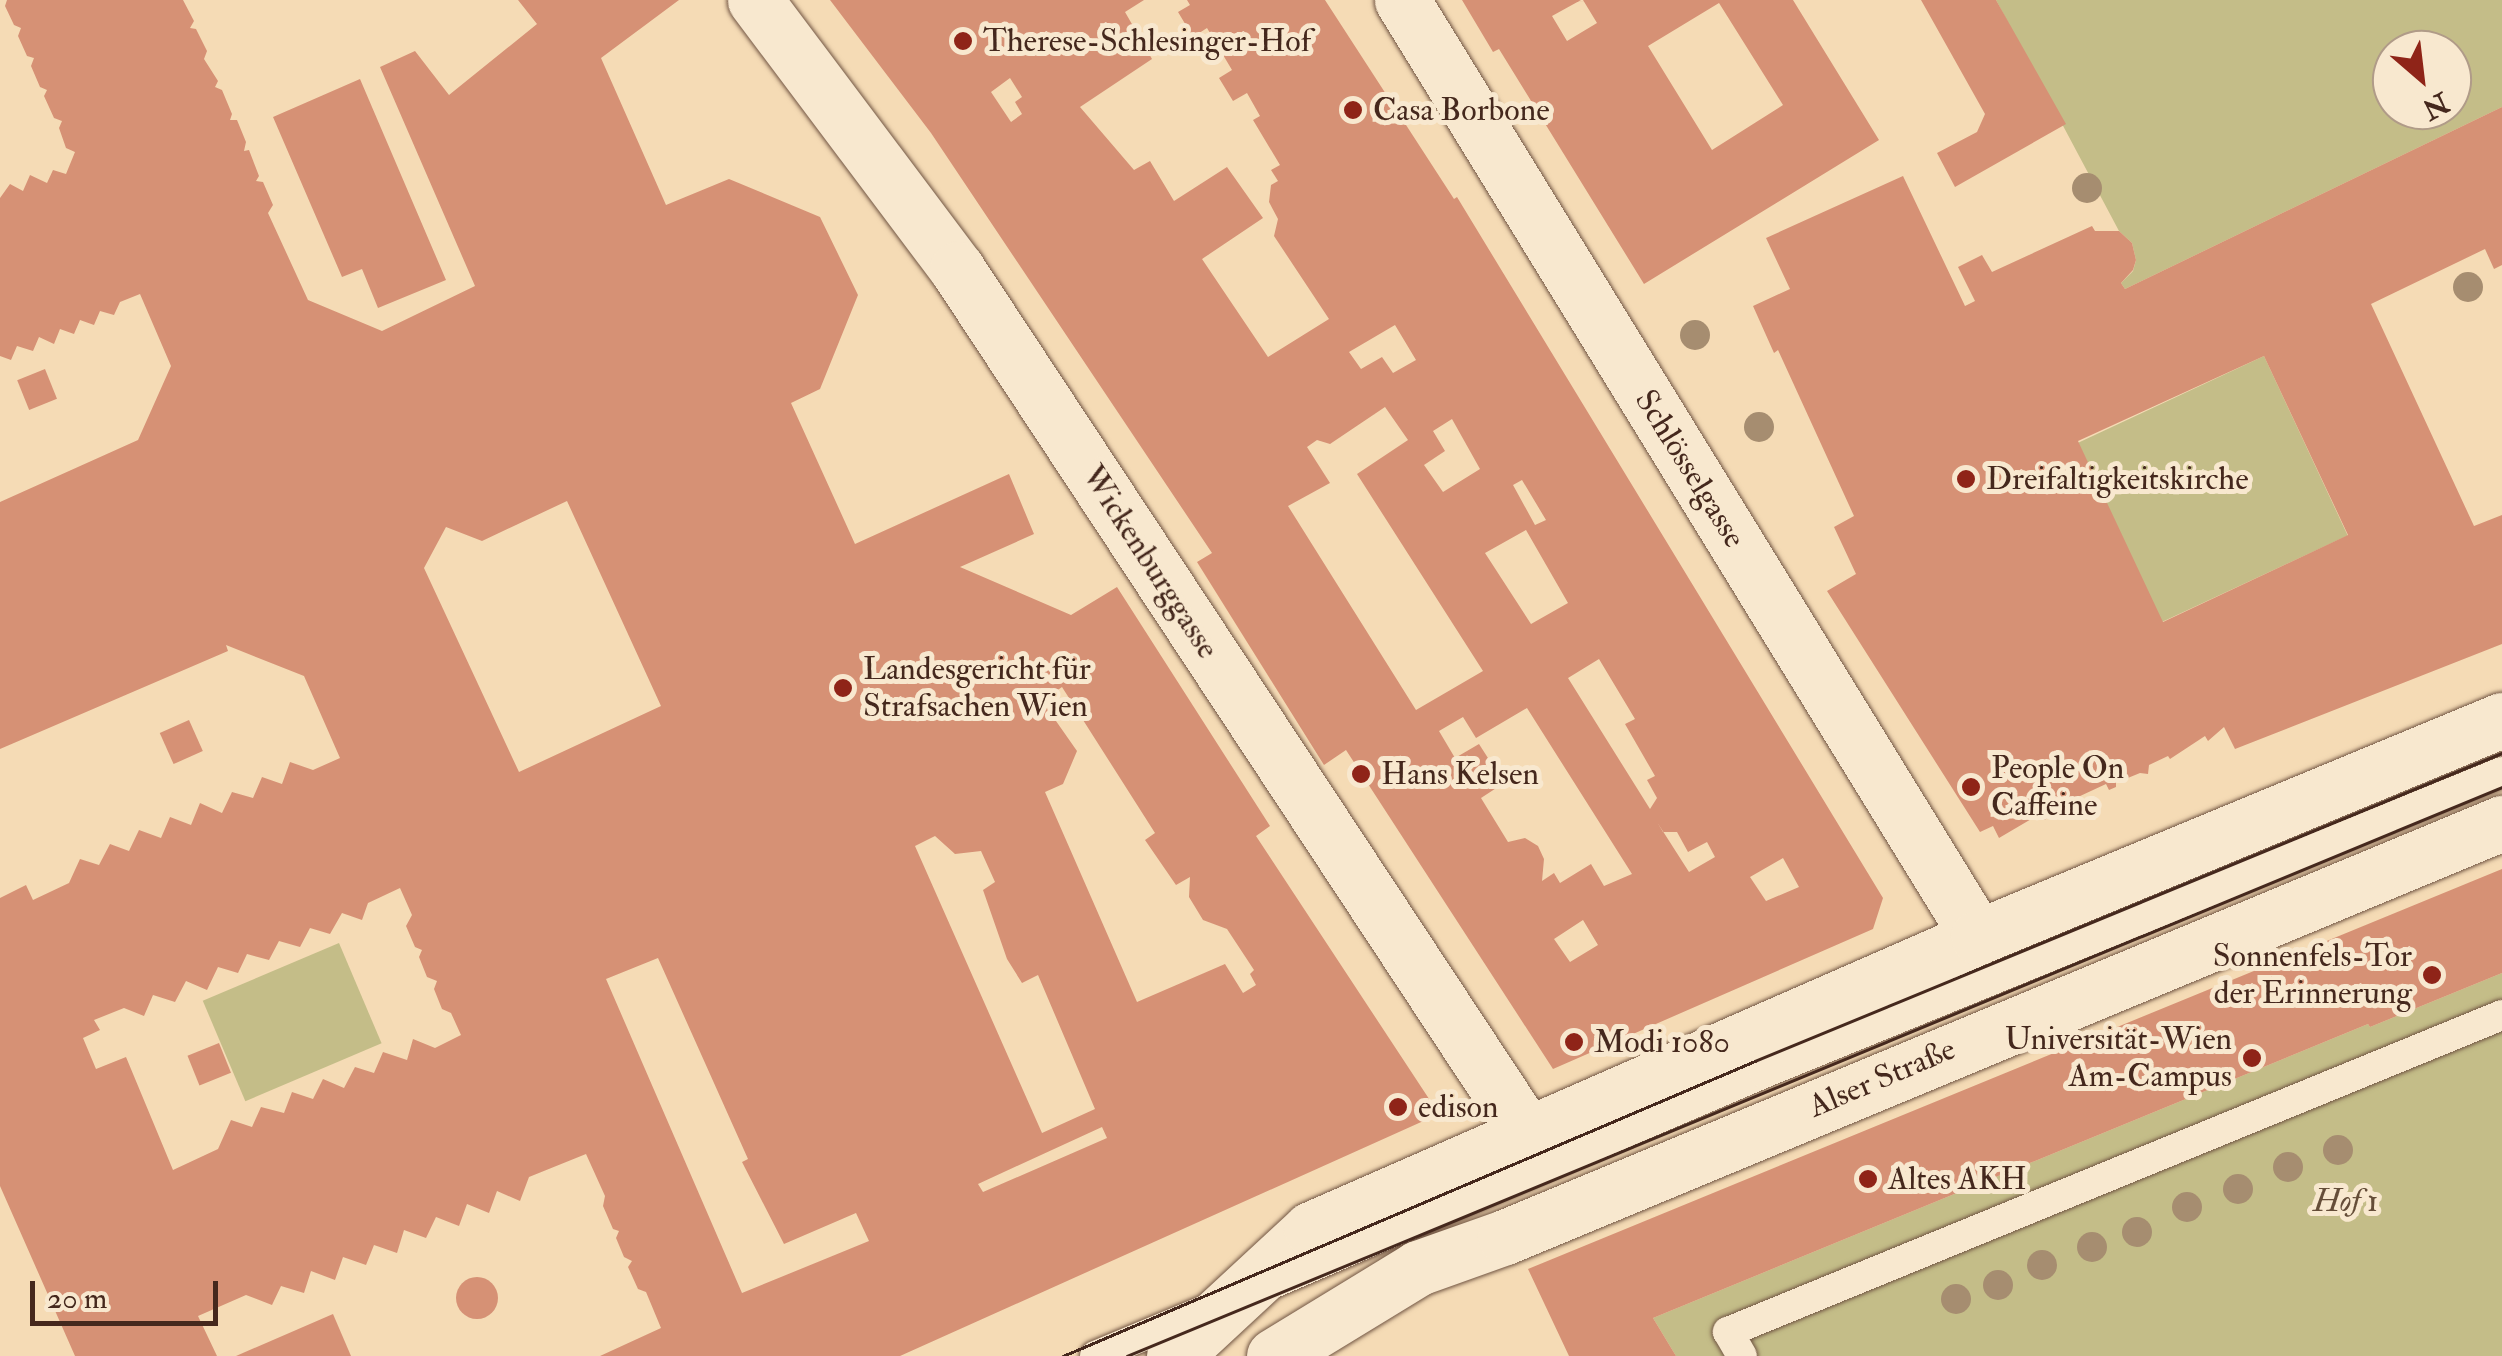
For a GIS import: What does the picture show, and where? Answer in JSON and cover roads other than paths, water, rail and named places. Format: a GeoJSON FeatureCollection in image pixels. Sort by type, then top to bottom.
{"type":"FeatureCollection","features":[{"type":"Feature","properties":{"kind":"street","name":"Wickenburggasse"},"geometry":{"type":"LineString","coordinates":[[755,0],[957,269],[1528,1135]]}},
{"type":"Feature","properties":{"kind":"street","name":"Schlösselgasse"},"geometry":{"type":"LineString","coordinates":[[1402,0],[1978,938]]}},
{"type":"Feature","properties":{"kind":"street"},"geometry":{"type":"LineString","coordinates":[[1174,1356],[1310,1229],[1978,938],[2502,720]]}},
{"type":"Feature","properties":{"kind":"street","name":"Alser Straße"},"geometry":{"type":"LineString","coordinates":[[1274,1356],[1418,1268],[1505,1238],[2502,823]]}},
{"type":"Feature","properties":{"kind":"lane"},"geometry":{"type":"LineString","coordinates":[[1095,1356],[1240,1298],[1764,1073],[2502,772]]}},
{"type":"Feature","properties":{"kind":"lane"},"geometry":{"type":"LineString","coordinates":[[1742,1356],[1728,1332],[2502,1014]]}},
{"type":"Feature","properties":{"kind":"tram line"},"geometry":{"type":"LineString","coordinates":[[1063,1356],[1755,1061],[2502,753]]}},
{"type":"Feature","properties":{"kind":"tram line"},"geometry":{"type":"LineString","coordinates":[[1127,1356],[2502,787]]}},
{"type":"Feature","properties":{"kind":"place","name":"Therese-Schlesinger-Hof"},"geometry":{"type":"Point","coordinates":[963,41]}},
{"type":"Feature","properties":{"kind":"place","name":"Casa Borbone"},"geometry":{"type":"Point","coordinates":[1353,110]}},
{"type":"Feature","properties":{"kind":"place","name":"Dreifaltigkeitskirche"},"geometry":{"type":"Point","coordinates":[1966,479]}},
{"type":"Feature","properties":{"kind":"place","name":"Landesgericht für Strafsachen Wien"},"geometry":{"type":"Point","coordinates":[843,688]}},
{"type":"Feature","properties":{"kind":"place","name":"Hans Kelsen"},"geometry":{"type":"Point","coordinates":[1361,774]}},
{"type":"Feature","properties":{"kind":"place","name":"People On Caffeine"},"geometry":{"type":"Point","coordinates":[1971,787]}},
{"type":"Feature","properties":{"kind":"place","name":"Sonnenfels-Tor der Erinnerung"},"geometry":{"type":"Point","coordinates":[2432,975]}},
{"type":"Feature","properties":{"kind":"place","name":"Modi 1080"},"geometry":{"type":"Point","coordinates":[1574,1042]}},
{"type":"Feature","properties":{"kind":"place","name":"Universität-Wien Am-Campus"},"geometry":{"type":"Point","coordinates":[2252,1058]}},
{"type":"Feature","properties":{"kind":"place","name":"edison"},"geometry":{"type":"Point","coordinates":[1398,1107]}},
{"type":"Feature","properties":{"kind":"place","name":"Altes AKH"},"geometry":{"type":"Point","coordinates":[1868,1179]}},
{"type":"Feature","properties":{"kind":"park label","name":"Hof 1"},"geometry":{"type":"Point","coordinates":[2346,1201]}}]}
